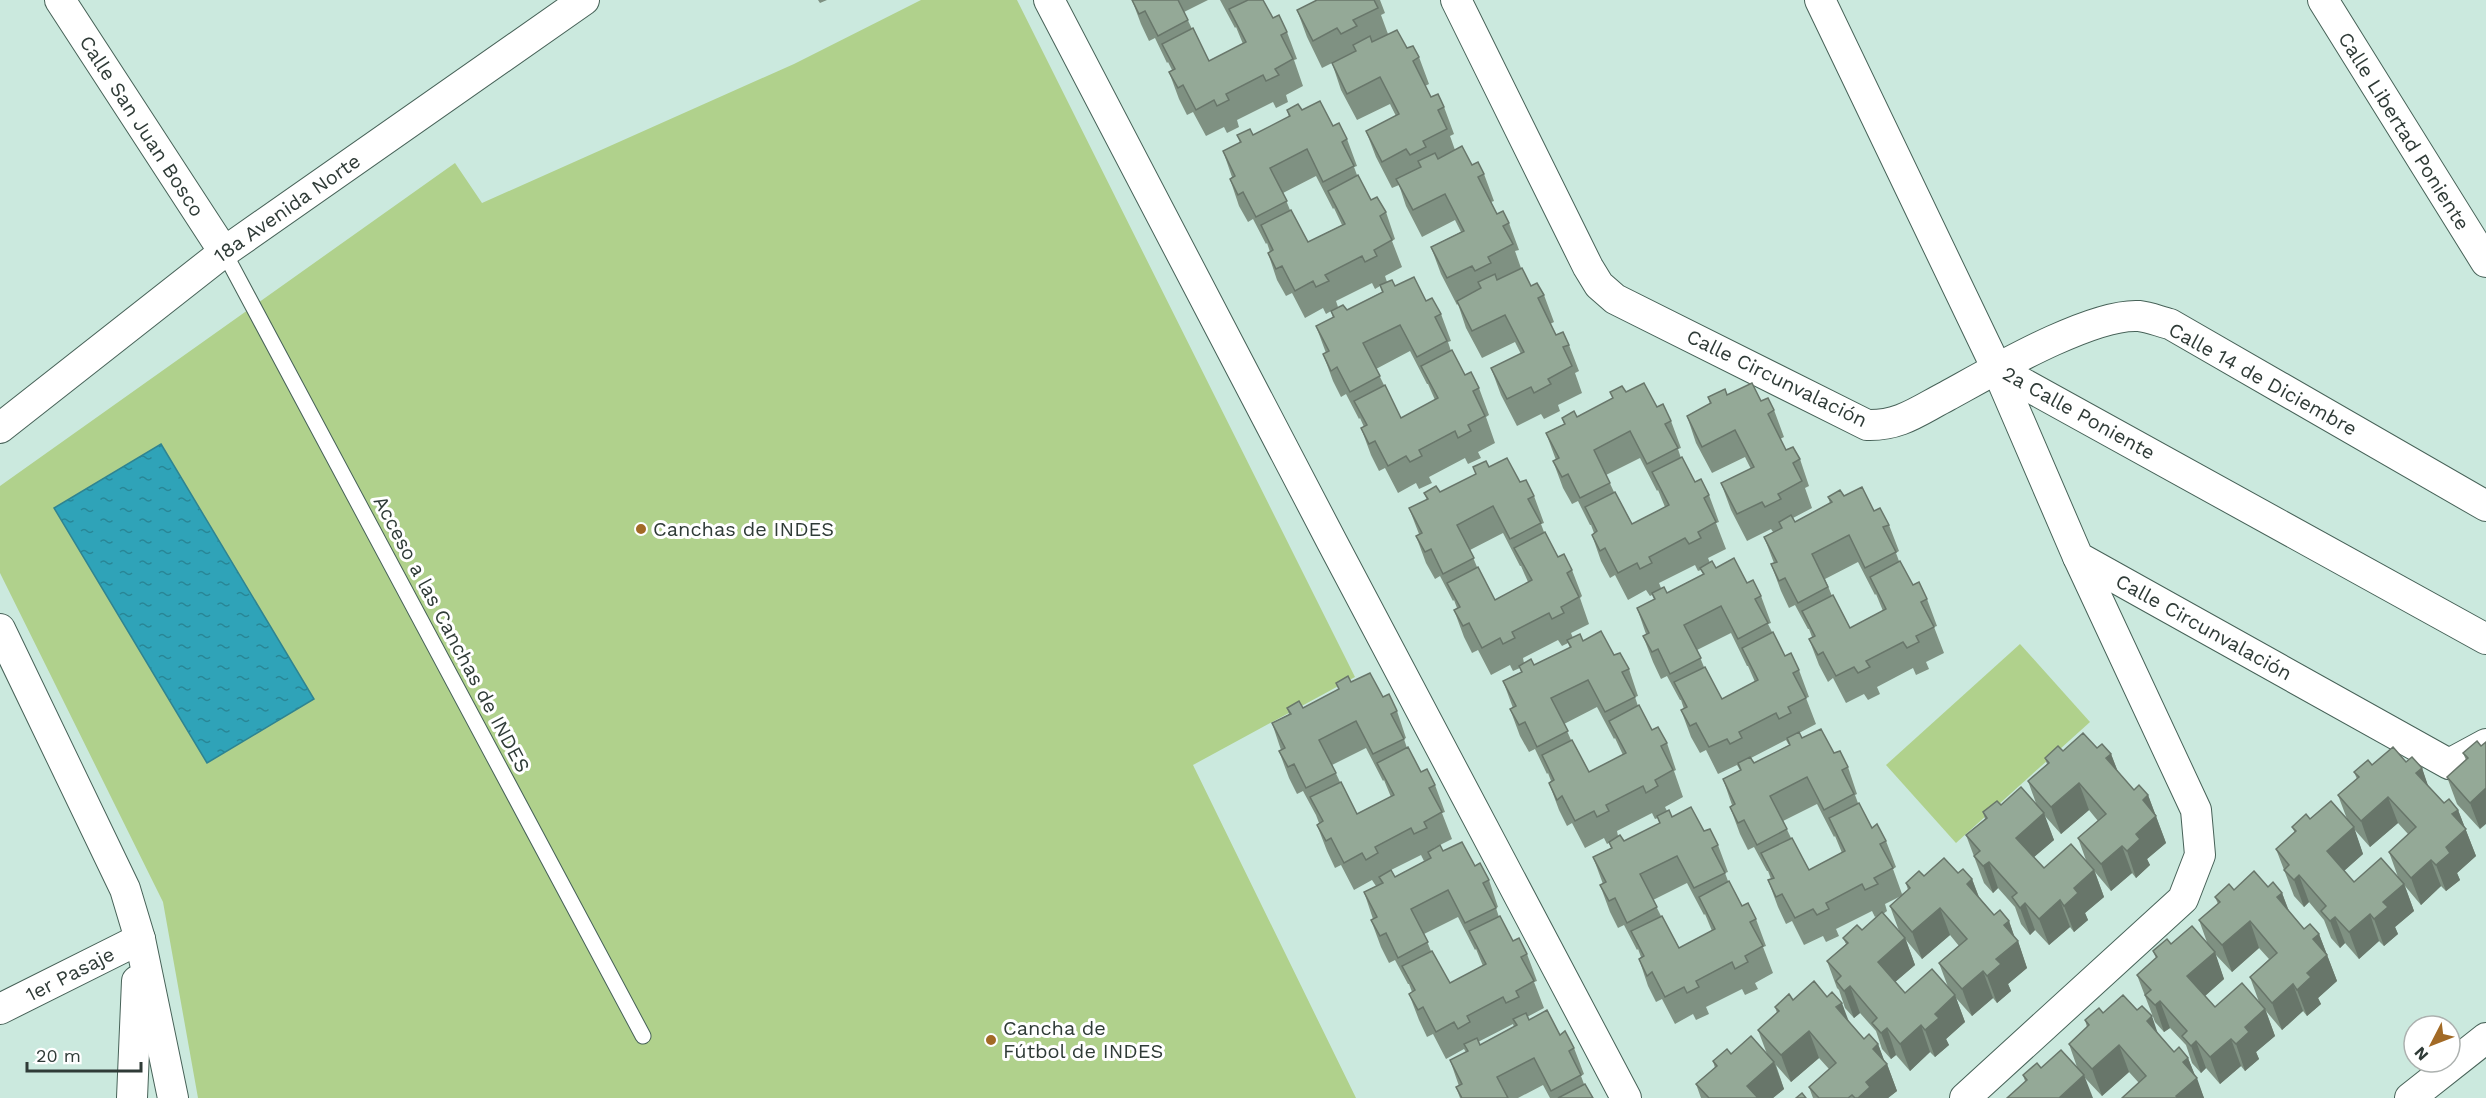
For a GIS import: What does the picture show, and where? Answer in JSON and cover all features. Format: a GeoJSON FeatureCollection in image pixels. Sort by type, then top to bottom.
{"type":"FeatureCollection","features":[{"type":"Feature","properties":{"kind":"street","name":"Calle San Juan Bosco"},"geometry":{"type":"LineString","coordinates":[[60,0],[224,252]]}},
{"type":"Feature","properties":{"kind":"street","name":"18a Avenida Norte"},"geometry":{"type":"LineString","coordinates":[[0,428],[224,252],[584,0]]}},
{"type":"Feature","properties":{"kind":"street"},"geometry":{"type":"LineString","coordinates":[[1049,0],[1626,1098]]}},
{"type":"Feature","properties":{"kind":"street","name":"Calle Circunvalación"},"geometry":{"type":"LineString","coordinates":[[1456,0],[1588,267],[1599,285],[1615,299],[1867,424],[1885,425],[1905,418],[1997,369]]}},
{"type":"Feature","properties":{"kind":"street","name":"2a Calle Poniente"},"geometry":{"type":"LineString","coordinates":[[1820,0],[1997,369],[2486,639]]}},
{"type":"Feature","properties":{"kind":"street","name":"Calle Libertad Poniente"},"geometry":{"type":"LineString","coordinates":[[2323,0],[2486,262]]}},
{"type":"Feature","properties":{"kind":"street","name":"Calle 14 de Diciembre"},"geometry":{"type":"LineString","coordinates":[[1997,369],[2107,320],[2140,316],[2170,324],[2486,506]]}},
{"type":"Feature","properties":{"kind":"street"},"geometry":{"type":"LineString","coordinates":[[1965,1098],[2183,899],[2200,855],[2196,810],[2078,556],[1997,369]]}},
{"type":"Feature","properties":{"kind":"street","name":"Calle Circunvalación"},"geometry":{"type":"LineString","coordinates":[[2078,556],[2449,764],[2486,744]]}},
{"type":"Feature","properties":{"kind":"street"},"geometry":{"type":"LineString","coordinates":[[0,629],[125,889],[140,939],[173,1098]]}},
{"type":"Feature","properties":{"kind":"street"},"geometry":{"type":"LineString","coordinates":[[132,1098],[140,939]]}},
{"type":"Feature","properties":{"kind":"street","name":"1er Pasaje"},"geometry":{"type":"LineString","coordinates":[[0,1010],[140,939]]}},
{"type":"Feature","properties":{"kind":"street"},"geometry":{"type":"LineString","coordinates":[[2410,1098],[2486,1038]]}},
{"type":"Feature","properties":{"kind":"lane","name":"Acceso a las Canchas de INDES"},"geometry":{"type":"LineString","coordinates":[[224,252],[643,1036]]}},
{"type":"Feature","properties":{"kind":"green space","name":"Canchas de INDES"},"geometry":{"type":"Polygon","coordinates":[[[921,0],[1017,0],[1355,677],[1193,765],[1356,1098],[198,1098],[163,902],[0,573],[0,486],[455,163],[482,203],[794,64],[921,0]]]}},
{"type":"Feature","properties":{"kind":"green space"},"geometry":{"type":"Polygon","coordinates":[[[2020,644],[2090,722],[1956,843],[1886,765],[2020,644]]]}},
{"type":"Feature","properties":{"kind":"water"},"geometry":{"type":"Polygon","coordinates":[[[161,444],[314,699],[207,763],[54,508],[161,444]]]}},
{"type":"Feature","properties":{"kind":"building"},"geometry":{"type":"Polygon","coordinates":[[[1132,0],[1178,0],[1188,20],[1158,36],[1145,11],[1139,14],[1132,0]]]}},
{"type":"Feature","properties":{"kind":"building"},"geometry":{"type":"Polygon","coordinates":[[[1248,0],[1263,0],[1273,18],[1279,15],[1287,32],[1281,35],[1293,59],[1275,69],[1279,75],[1266,81],[1263,75],[1226,94],[1229,100],[1217,106],[1214,100],[1196,110],[1183,85],[1178,88],[1169,72],[1175,69],[1162,44],[1193,28],[1209,61],[1246,42],[1229,9],[1248,0]]]}},
{"type":"Feature","properties":{"kind":"building"},"geometry":{"type":"Polygon","coordinates":[[[1317,0],[1374,0],[1378,8],[1353,20],[1357,26],[1341,34],[1337,28],[1313,41],[1297,10],[1317,0]]]}},
{"type":"Feature","properties":{"kind":"building"},"geometry":{"type":"Polygon","coordinates":[[[1397,30],[1407,48],[1413,46],[1419,57],[1413,61],[1431,97],[1438,94],[1444,107],[1438,110],[1447,129],[1423,141],[1426,147],[1410,155],[1406,149],[1382,162],[1366,131],[1399,114],[1380,77],[1347,94],[1332,63],[1356,51],[1353,45],[1370,36],[1372,42],[1397,30]]]}},
{"type":"Feature","properties":{"kind":"building"},"geometry":{"type":"Polygon","coordinates":[[[1320,101],[1333,126],[1339,123],[1347,139],[1342,142],[1354,166],[1323,182],[1307,149],[1270,168],[1287,201],[1256,217],[1243,192],[1238,195],[1230,179],[1235,176],[1223,151],[1241,142],[1237,135],[1250,129],[1253,135],[1290,116],[1287,110],[1298,104],[1302,110],[1320,101]]]}},
{"type":"Feature","properties":{"kind":"building"},"geometry":{"type":"Polygon","coordinates":[[[1462,146],[1472,165],[1478,162],[1484,174],[1478,177],[1497,214],[1503,211],[1509,223],[1503,226],[1513,244],[1488,257],[1491,263],[1475,271],[1472,266],[1447,278],[1431,247],[1464,231],[1445,194],[1413,210],[1396,179],[1421,167],[1418,161],[1435,153],[1438,159],[1462,146]]]}},
{"type":"Feature","properties":{"kind":"building"},"geometry":{"type":"Polygon","coordinates":[[[1358,175],[1371,200],[1377,197],[1386,212],[1380,216],[1392,240],[1374,250],[1377,256],[1365,262],[1362,256],[1325,275],[1329,281],[1316,287],[1313,281],[1295,291],[1282,266],[1276,269],[1268,253],[1273,250],[1261,225],[1291,210],[1308,242],[1345,224],[1328,191],[1358,175]]]}},
{"type":"Feature","properties":{"kind":"building"},"geometry":{"type":"Polygon","coordinates":[[[1522,268],[1531,286],[1537,283],[1544,295],[1538,298],[1556,335],[1563,332],[1569,345],[1563,347],[1572,366],[1548,379],[1551,384],[1534,393],[1531,387],[1507,399],[1491,368],[1524,352],[1505,315],[1472,331],[1457,301],[1481,288],[1478,282],[1495,274],[1497,280],[1522,268]]]}},
{"type":"Feature","properties":{"kind":"building"},"geometry":{"type":"Polygon","coordinates":[[[1414,277],[1426,301],[1432,298],[1441,314],[1435,317],[1447,341],[1417,357],[1400,325],[1363,343],[1380,376],[1350,392],[1337,367],[1331,371],[1323,354],[1329,351],[1316,326],[1334,317],[1331,311],[1343,305],[1347,310],[1383,292],[1380,285],[1392,280],[1395,286],[1414,277]]]}},
{"type":"Feature","properties":{"kind":"building"},"geometry":{"type":"Polygon","coordinates":[[[1452,350],[1465,375],[1471,372],[1479,388],[1473,391],[1485,416],[1468,425],[1471,431],[1458,438],[1455,431],[1419,450],[1422,456],[1410,462],[1406,456],[1388,466],[1375,441],[1369,444],[1361,428],[1367,425],[1354,401],[1385,385],[1401,418],[1438,398],[1421,366],[1452,350]]]}},
{"type":"Feature","properties":{"kind":"building"},"geometry":{"type":"Polygon","coordinates":[[[1644,383],[1657,407],[1663,404],[1671,421],[1665,424],[1678,448],[1647,464],[1630,431],[1594,450],[1610,483],[1580,498],[1568,474],[1562,477],[1553,461],[1559,458],[1546,433],[1565,424],[1562,418],[1574,411],[1577,417],[1613,398],[1610,392],[1622,386],[1626,392],[1644,383]]]}},
{"type":"Feature","properties":{"kind":"building"},"geometry":{"type":"Polygon","coordinates":[[[1752,383],[1761,401],[1768,398],[1774,410],[1768,414],[1786,450],[1793,447],[1800,459],[1793,463],[1802,481],[1778,494],[1781,499],[1765,507],[1762,502],[1737,514],[1721,483],[1754,467],[1735,430],[1702,447],[1687,416],[1711,403],[1708,397],[1725,389],[1727,395],[1752,383]]]}},
{"type":"Feature","properties":{"kind":"building"},"geometry":{"type":"Polygon","coordinates":[[[1682,457],[1695,482],[1701,479],[1709,495],[1704,498],[1716,522],[1698,532],[1701,538],[1689,544],[1685,538],[1649,557],[1652,563],[1640,569],[1637,563],[1618,573],[1605,548],[1600,551],[1592,535],[1597,531],[1585,507],[1615,492],[1632,524],[1669,505],[1652,472],[1682,457]]]}},
{"type":"Feature","properties":{"kind":"building"},"geometry":{"type":"Polygon","coordinates":[[[1507,458],[1520,482],[1526,480],[1534,496],[1528,499],[1541,523],[1510,539],[1493,506],[1457,525],[1474,558],[1443,574],[1431,549],[1425,552],[1416,536],[1422,533],[1409,508],[1428,499],[1424,493],[1436,486],[1440,492],[1476,474],[1473,467],[1486,461],[1489,467],[1507,458]]]}},
{"type":"Feature","properties":{"kind":"building"},"geometry":{"type":"Polygon","coordinates":[[[1862,487],[1874,511],[1880,508],[1889,525],[1883,527],[1896,552],[1865,568],[1849,535],[1812,554],[1828,587],[1798,603],[1785,578],[1779,581],[1771,564],[1777,562],[1764,537],[1782,528],[1779,522],[1791,515],[1795,522],[1832,502],[1828,497],[1840,490],[1844,496],[1862,487]]]}},
{"type":"Feature","properties":{"kind":"building"},"geometry":{"type":"Polygon","coordinates":[[[1545,532],[1558,557],[1564,554],[1572,570],[1567,573],[1579,597],[1561,607],[1564,613],[1552,619],[1549,613],[1512,632],[1515,638],[1503,644],[1500,638],[1482,648],[1469,623],[1463,626],[1454,610],[1460,607],[1447,583],[1478,567],[1495,600],[1532,580],[1514,548],[1545,532]]]}},
{"type":"Feature","properties":{"kind":"building"},"geometry":{"type":"Polygon","coordinates":[[[1734,558],[1747,583],[1753,580],[1761,596],[1755,599],[1768,623],[1738,639],[1721,606],[1684,625],[1701,658],[1670,674],[1658,649],[1652,652],[1643,636],[1649,633],[1637,608],[1655,599],[1652,593],[1664,587],[1667,593],[1704,574],[1700,568],[1712,561],[1716,568],[1734,558]]]}},
{"type":"Feature","properties":{"kind":"building"},"geometry":{"type":"Polygon","coordinates":[[[1900,561],[1913,585],[1919,582],[1927,599],[1921,602],[1934,627],[1916,636],[1919,642],[1907,648],[1903,642],[1866,661],[1870,667],[1858,673],[1854,667],[1836,676],[1823,652],[1818,655],[1809,639],[1815,636],[1802,611],[1833,595],[1850,628],[1886,609],[1870,577],[1900,561]]]}},
{"type":"Feature","properties":{"kind":"building"},"geometry":{"type":"Polygon","coordinates":[[[1601,631],[1614,655],[1620,653],[1629,669],[1622,672],[1635,697],[1605,712],[1588,680],[1551,698],[1568,731],[1537,747],[1525,722],[1519,725],[1510,709],[1516,706],[1503,681],[1522,672],[1519,666],[1531,659],[1534,665],[1571,647],[1567,640],[1580,634],[1583,641],[1601,631]]]}},
{"type":"Feature","properties":{"kind":"building"},"geometry":{"type":"Polygon","coordinates":[[[1773,632],[1785,656],[1791,653],[1799,670],[1793,673],[1806,698],[1788,707],[1791,713],[1779,719],[1776,713],[1739,732],[1742,738],[1730,744],[1727,739],[1709,747],[1696,723],[1690,726],[1681,710],[1687,707],[1674,682],[1705,667],[1722,699],[1758,680],[1742,648],[1773,632]]]}},
{"type":"Feature","properties":{"kind":"building"},"geometry":{"type":"Polygon","coordinates":[[[1370,673],[1383,697],[1389,694],[1397,711],[1391,714],[1404,739],[1373,754],[1356,721],[1319,740],[1336,773],[1306,788],[1294,764],[1288,767],[1279,751],[1285,748],[1272,723],[1291,714],[1287,708],[1299,701],[1303,708],[1339,689],[1336,683],[1348,676],[1351,682],[1370,673]]]}},
{"type":"Feature","properties":{"kind":"building"},"geometry":{"type":"Polygon","coordinates":[[[1639,705],[1652,730],[1658,727],[1667,743],[1661,746],[1673,770],[1655,780],[1658,786],[1646,793],[1643,786],[1606,805],[1609,811],[1597,817],[1594,811],[1575,821],[1562,796],[1557,800],[1549,783],[1554,780],[1542,755],[1572,740],[1589,772],[1626,753],[1609,721],[1639,705]]]}},
{"type":"Feature","properties":{"kind":"building"},"geometry":{"type":"Polygon","coordinates":[[[1821,729],[1834,753],[1840,751],[1848,767],[1842,770],[1854,794],[1824,810],[1807,777],[1770,796],[1787,829],[1757,845],[1744,820],[1738,823],[1730,807],[1735,804],[1723,779],[1741,770],[1738,763],[1750,757],[1754,763],[1790,745],[1787,738],[1799,732],[1802,738],[1821,729]]]}},
{"type":"Feature","properties":{"kind":"building"},"geometry":{"type":"Polygon","coordinates":[[[2083,733],[2097,748],[2102,744],[2111,754],[2106,758],[2134,790],[2139,785],[2148,795],[2143,800],[2156,816],[2136,834],[2140,839],[2127,851],[2122,846],[2101,864],[2078,838],[2106,814],[2079,783],[2051,807],[2028,781],[2049,763],[2045,758],[2058,746],[2063,751],[2083,733]]]}},
{"type":"Feature","properties":{"kind":"building"},"geometry":{"type":"Polygon","coordinates":[[[2477,741],[2481,746],[2486,742],[2486,788],[2470,803],[2447,777],[2468,758],[2463,753],[2477,741]]]}},
{"type":"Feature","properties":{"kind":"building"},"geometry":{"type":"Polygon","coordinates":[[[1408,747],[1421,772],[1427,769],[1435,785],[1429,788],[1442,812],[1424,822],[1427,828],[1414,834],[1411,828],[1375,847],[1378,853],[1366,860],[1362,853],[1344,863],[1331,838],[1326,841],[1317,825],[1323,821],[1310,797],[1341,782],[1357,814],[1394,795],[1377,763],[1408,747]]]}},
{"type":"Feature","properties":{"kind":"building"},"geometry":{"type":"Polygon","coordinates":[[[2393,747],[2406,762],[2412,757],[2422,768],[2416,773],[2444,803],[2449,799],[2458,810],[2452,814],[2466,829],[2446,847],[2450,853],[2436,865],[2431,860],[2411,878],[2389,852],[2416,827],[2388,797],[2361,821],[2338,795],[2359,777],[2354,772],[2368,760],[2372,765],[2393,747]]]}},
{"type":"Feature","properties":{"kind":"building"},"geometry":{"type":"Polygon","coordinates":[[[2021,787],[2044,813],[2016,838],[2044,868],[2071,844],[2094,870],[2074,888],[2078,893],[2064,906],[2060,900],[2039,919],[2025,903],[2020,908],[2012,897],[2017,893],[1989,862],[1983,866],[1974,856],[1980,851],[1966,835],[1987,818],[1983,812],[1997,801],[2001,805],[2021,787]]]}},
{"type":"Feature","properties":{"kind":"building"},"geometry":{"type":"Polygon","coordinates":[[[2331,801],[2354,827],[2327,851],[2354,882],[2381,858],[2404,884],[2383,902],[2388,907],[2374,919],[2370,914],[2349,932],[2335,917],[2330,921],[2321,911],[2326,906],[2299,875],[2294,880],[2284,870],[2289,865],[2276,849],[2296,831],[2292,827],[2306,814],[2310,819],[2331,801]]]}},
{"type":"Feature","properties":{"kind":"building"},"geometry":{"type":"Polygon","coordinates":[[[1859,803],[1872,828],[1877,824],[1886,841],[1880,844],[1893,868],[1874,878],[1878,884],[1865,890],[1862,884],[1826,903],[1829,909],[1817,915],[1813,909],[1795,918],[1782,894],[1776,897],[1768,880],[1774,878],[1761,853],[1792,838],[1809,870],[1845,851],[1829,818],[1859,803]]]}},
{"type":"Feature","properties":{"kind":"building"},"geometry":{"type":"Polygon","coordinates":[[[1691,807],[1704,831],[1710,829],[1718,845],[1712,848],[1725,873],[1694,888],[1677,856],[1640,874],[1657,907],[1627,923],[1615,898],[1609,901],[1600,885],[1606,882],[1593,857],[1612,848],[1609,842],[1620,835],[1624,841],[1660,823],[1657,816],[1669,810],[1672,817],[1691,807]]]}},
{"type":"Feature","properties":{"kind":"building"},"geometry":{"type":"Polygon","coordinates":[[[1462,842],[1475,866],[1480,863],[1489,880],[1483,883],[1496,908],[1465,923],[1448,890],[1411,909],[1428,942],[1398,958],[1386,933],[1380,936],[1371,920],[1377,917],[1364,892],[1383,883],[1379,877],[1391,870],[1395,877],[1431,858],[1428,852],[1440,845],[1443,851],[1462,842]]]}},
{"type":"Feature","properties":{"kind":"building"},"geometry":{"type":"Polygon","coordinates":[[[1944,858],[1958,873],[1963,869],[1972,879],[1967,884],[1994,915],[2000,910],[2009,921],[2004,925],[2018,941],[1996,959],[2001,964],[1987,976],[1983,971],[1962,989],[1939,963],[1967,939],[1940,908],[1912,932],[1890,906],[1910,888],[1906,883],[1919,871],[1924,876],[1944,858]]]}},
{"type":"Feature","properties":{"kind":"building"},"geometry":{"type":"Polygon","coordinates":[[[2254,871],[2268,887],[2273,882],[2282,893],[2277,897],[2304,929],[2310,924],[2319,934],[2313,939],[2327,955],[2307,973],[2311,977],[2297,990],[2293,984],[2272,1003],[2250,977],[2277,953],[2250,921],[2222,945],[2199,920],[2220,902],[2215,897],[2229,884],[2234,890],[2254,871]]]}},
{"type":"Feature","properties":{"kind":"building"},"geometry":{"type":"Polygon","coordinates":[[[1729,881],[1742,906],[1748,903],[1756,919],[1750,922],[1763,946],[1745,956],[1748,962],[1735,969],[1732,962],[1696,981],[1699,987],[1687,993],[1684,987],[1665,997],[1652,972],[1647,976],[1639,959],[1644,956],[1631,931],[1662,916],[1679,948],[1715,929],[1699,897],[1729,881]]]}},
{"type":"Feature","properties":{"kind":"building"},"geometry":{"type":"Polygon","coordinates":[[[1882,912],[1905,938],[1878,962],[1905,993],[1932,969],[1955,995],[1935,1014],[1939,1018],[1925,1030],[1921,1025],[1900,1044],[1887,1028],[1881,1033],[1872,1023],[1877,1018],[1850,986],[1844,991],[1836,981],[1841,976],[1827,961],[1848,943],[1843,938],[1857,925],[1862,930],[1882,912]]]}},
{"type":"Feature","properties":{"kind":"building"},"geometry":{"type":"Polygon","coordinates":[[[1500,916],[1513,941],[1519,938],[1527,954],[1521,957],[1534,981],[1516,991],[1519,997],[1506,1003],[1503,997],[1467,1016],[1470,1022],[1458,1029],[1454,1022],[1436,1032],[1423,1007],[1418,1010],[1409,994],[1415,990],[1402,966],[1432,951],[1450,983],[1486,964],[1469,931],[1500,916]]]}},
{"type":"Feature","properties":{"kind":"building"},"geometry":{"type":"Polygon","coordinates":[[[2192,926],[2215,952],[2187,976],[2215,1007],[2242,983],[2265,1009],[2245,1027],[2249,1032],[2236,1044],[2231,1039],[2210,1057],[2196,1041],[2191,1046],[2182,1036],[2187,1031],[2160,1001],[2155,1005],[2145,995],[2151,990],[2137,975],[2157,957],[2153,951],[2167,939],[2171,944],[2192,926]]]}},
{"type":"Feature","properties":{"kind":"building"},"geometry":{"type":"Polygon","coordinates":[[[1814,981],[1827,997],[1832,992],[1842,1003],[1836,1007],[1864,1039],[1869,1034],[1878,1044],[1873,1049],[1887,1064],[1866,1082],[1870,1087],[1858,1098],[1852,1095],[1848,1098],[1819,1098],[1809,1087],[1836,1063],[1809,1031],[1781,1055],[1758,1030],[1779,1011],[1775,1007],[1789,994],[1793,1000],[1814,981]]]}},
{"type":"Feature","properties":{"kind":"building"},"geometry":{"type":"Polygon","coordinates":[[[2123,995],[2137,1010],[2142,1006],[2152,1016],[2147,1021],[2174,1052],[2179,1047],[2188,1058],[2183,1062],[2197,1078],[2176,1096],[2178,1098],[2122,1098],[2146,1076],[2119,1045],[2092,1069],[2069,1044],[2089,1025],[2085,1020],[2099,1008],[2103,1013],[2123,995]]]}},
{"type":"Feature","properties":{"kind":"building"},"geometry":{"type":"Polygon","coordinates":[[[1547,1010],[1560,1035],[1565,1031],[1574,1048],[1569,1051],[1581,1075],[1551,1091],[1534,1058],[1497,1077],[1508,1098],[1462,1098],[1456,1087],[1462,1084],[1450,1060],[1468,1051],[1464,1044],[1477,1038],[1480,1045],[1517,1025],[1513,1019],[1526,1013],[1529,1020],[1547,1010]]]}},
{"type":"Feature","properties":{"kind":"building"},"geometry":{"type":"Polygon","coordinates":[[[1751,1036],[1774,1062],[1747,1086],[1758,1098],[1709,1098],[1696,1084],[1717,1066],[1713,1061],[1727,1049],[1731,1054],[1751,1036]]]}},
{"type":"Feature","properties":{"kind":"building"},"geometry":{"type":"Polygon","coordinates":[[[2061,1050],[2084,1075],[2059,1098],[2007,1098],[2027,1080],[2023,1075],[2037,1063],[2041,1068],[2061,1050]]]}},
{"type":"Feature","properties":{"kind":"building"},"geometry":{"type":"Polygon","coordinates":[[[1585,1084],[1593,1098],[1558,1098],[1585,1084]]]}},
{"type":"Feature","properties":{"kind":"building"},"geometry":{"type":"Polygon","coordinates":[[[1802,1093],[1806,1098],[1796,1098],[1802,1093]]]}},
{"type":"Feature","properties":{"kind":"place","name":"Canchas de INDES"},"geometry":{"type":"Point","coordinates":[641,529]}},
{"type":"Feature","properties":{"kind":"place","name":"Cancha de Fútbol de INDES"},"geometry":{"type":"Point","coordinates":[991,1040]}}]}
